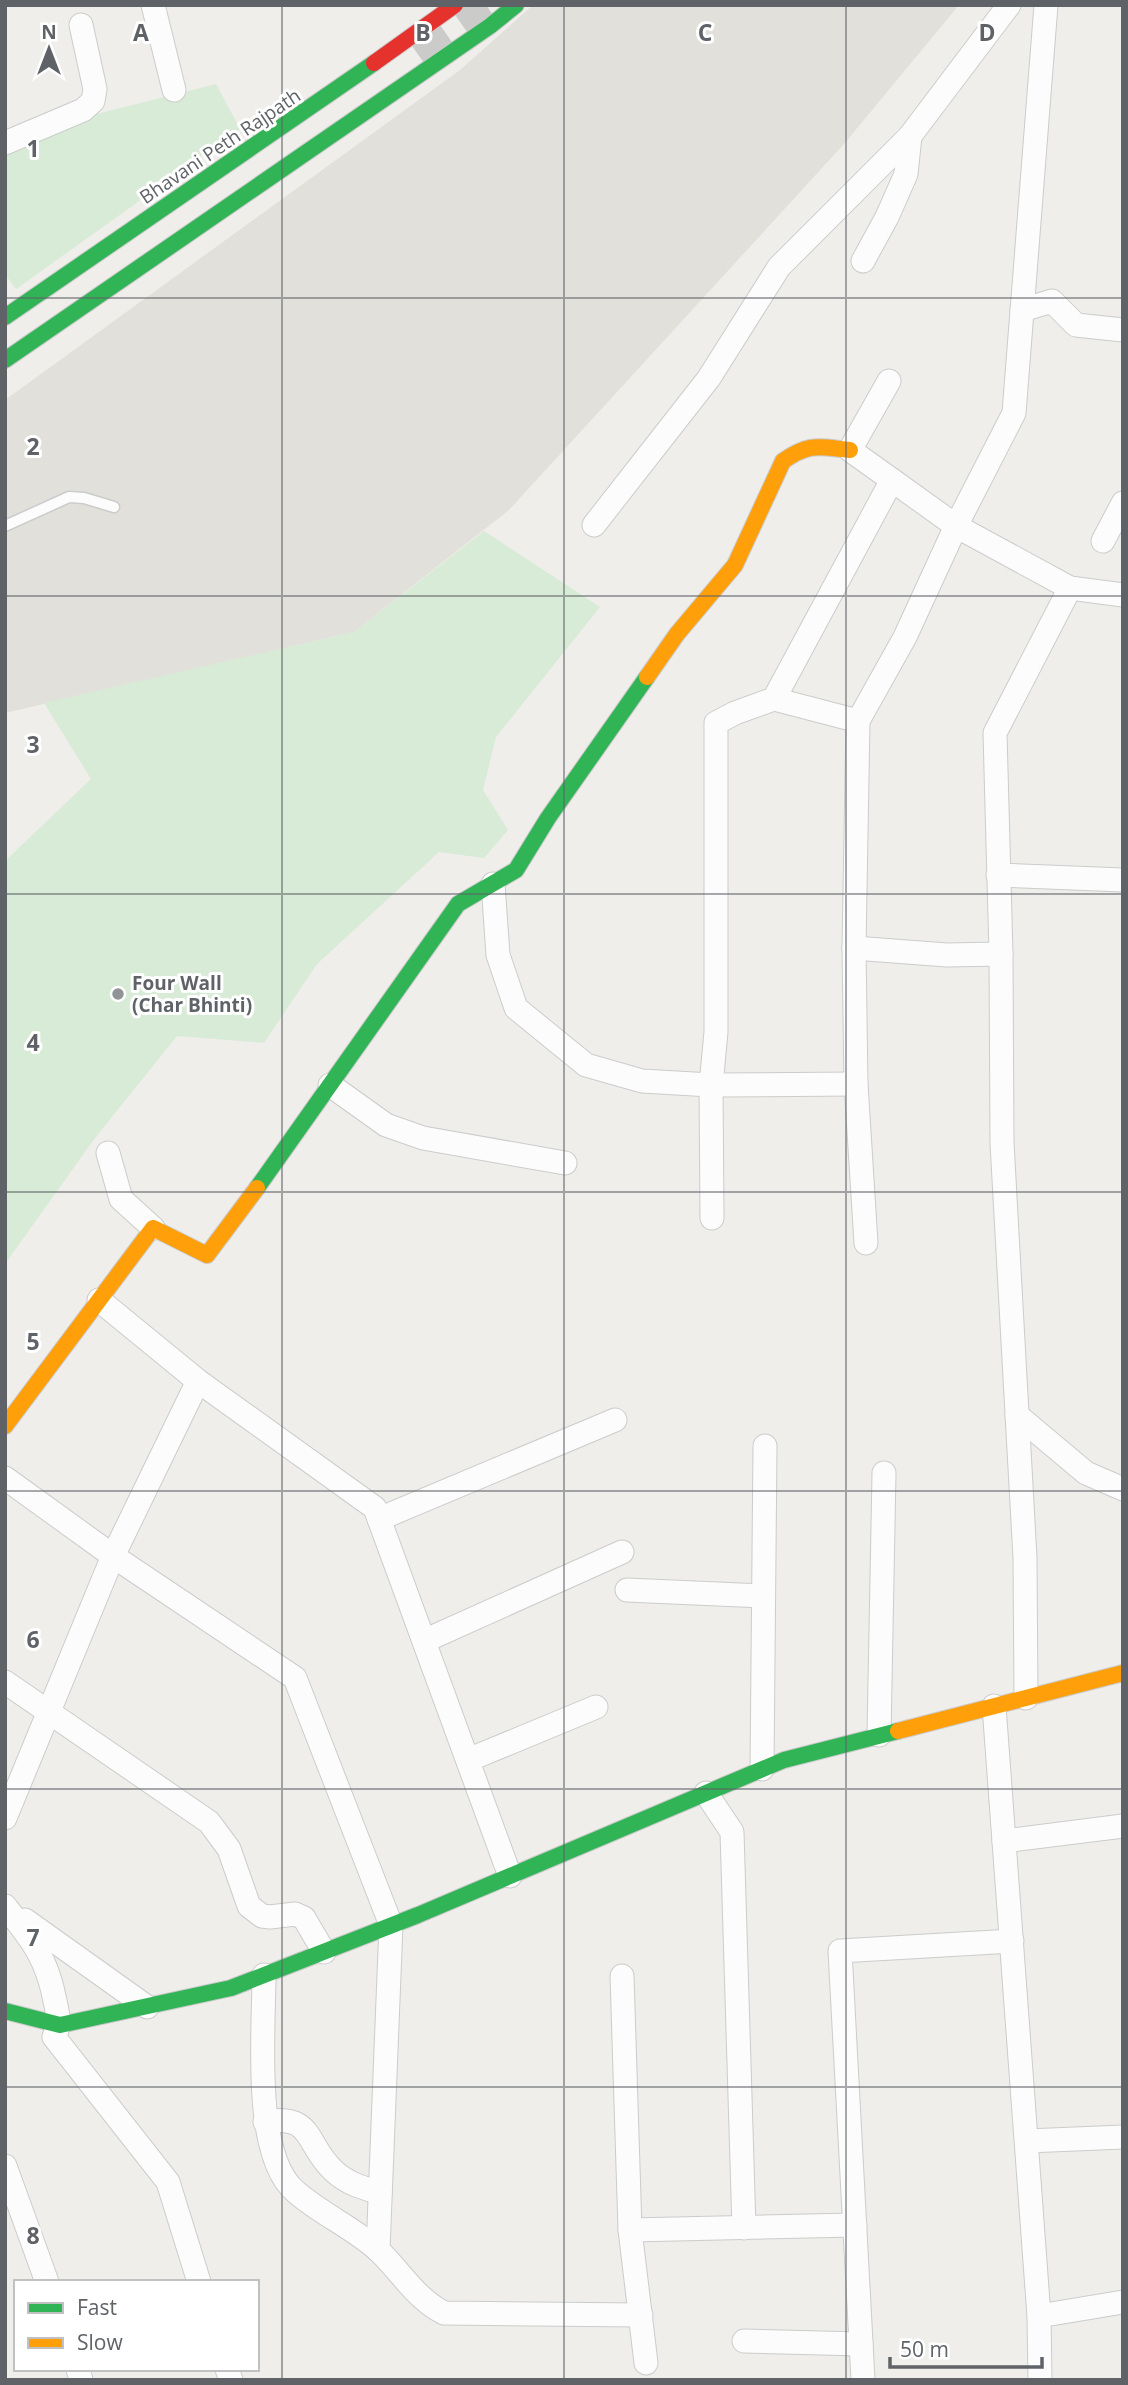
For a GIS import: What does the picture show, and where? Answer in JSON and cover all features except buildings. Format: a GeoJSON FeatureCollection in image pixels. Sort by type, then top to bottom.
{"type":"FeatureCollection","features":[{"type":"Feature","properties":{"kind":"street"},"geometry":{"type":"LineString","coordinates":[[153,5],[174,90]]}},
{"type":"Feature","properties":{"kind":"street","name":"Bhavani Peth Rajpath"},"geometry":{"type":"LineString","coordinates":[[5,317],[315,106],[455,5]]}},
{"type":"Feature","properties":{"kind":"street"},"geometry":{"type":"LineString","coordinates":[[5,360],[490,26],[516,5]]}},
{"type":"Feature","properties":{"kind":"street"},"geometry":{"type":"LineString","coordinates":[[594,525],[709,378],[779,267],[910,136],[1009,5]]}},
{"type":"Feature","properties":{"kind":"street"},"geometry":{"type":"LineString","coordinates":[[866,1243],[856,1084],[854,948],[858,721],[905,637],[956,526],[1014,413],[1046,5]]}},
{"type":"Feature","properties":{"kind":"street"},"geometry":{"type":"LineString","coordinates":[[5,143],[90,106],[95,89],[81,25]]}},
{"type":"Feature","properties":{"kind":"street"},"geometry":{"type":"LineString","coordinates":[[70,292],[383,77]]}},
{"type":"Feature","properties":{"kind":"street"},"geometry":{"type":"LineString","coordinates":[[863,261],[906,174],[910,136]]}},
{"type":"Feature","properties":{"kind":"street"},"geometry":{"type":"LineString","coordinates":[[1022,310],[1052,301],[1076,325],[1123,330]]}},
{"type":"Feature","properties":{"kind":"street"},"geometry":{"type":"LineString","coordinates":[[850,450],[889,381]]}},
{"type":"Feature","properties":{"kind":"street"},"geometry":{"type":"LineString","coordinates":[[108,1153],[121,1199],[153,1228],[207,1255],[458,904],[516,870],[548,818],[677,634],[736,565],[771,483],[783,461],[796,452],[811,446],[850,450],[956,526],[1070,588],[1123,595]]}},
{"type":"Feature","properties":{"kind":"street"},"geometry":{"type":"LineString","coordinates":[[774,699],[892,481]]}},
{"type":"Feature","properties":{"kind":"street"},"geometry":{"type":"LineString","coordinates":[[1103,541],[1123,503]]}},
{"type":"Feature","properties":{"kind":"street"},"geometry":{"type":"LineString","coordinates":[[1026,1698],[1025,1558],[1002,1143],[1001,954],[995,733],[1070,588]]}},
{"type":"Feature","properties":{"kind":"street"},"geometry":{"type":"LineString","coordinates":[[712,1218],[711,1085],[716,1032],[716,723],[734,713],[774,699],[858,721]]}},
{"type":"Feature","properties":{"kind":"street"},"geometry":{"type":"LineString","coordinates":[[998,875],[1123,880]]}},
{"type":"Feature","properties":{"kind":"street"},"geometry":{"type":"LineString","coordinates":[[493,884],[498,955],[516,1008],[586,1065],[642,1081],[711,1085],[856,1084]]}},
{"type":"Feature","properties":{"kind":"street"},"geometry":{"type":"LineString","coordinates":[[854,948],[947,955],[1001,954]]}},
{"type":"Feature","properties":{"kind":"street"},"geometry":{"type":"LineString","coordinates":[[330,1085],[386,1125],[423,1138],[565,1163]]}},
{"type":"Feature","properties":{"kind":"street"},"geometry":{"type":"LineString","coordinates":[[5,1426],[153,1228]]}},
{"type":"Feature","properties":{"kind":"street"},"geometry":{"type":"LineString","coordinates":[[99,1300],[198,1381],[374,1508],[510,1876]]}},
{"type":"Feature","properties":{"kind":"street"},"geometry":{"type":"LineString","coordinates":[[5,1818],[113,1556],[198,1381]]}},
{"type":"Feature","properties":{"kind":"street"},"geometry":{"type":"LineString","coordinates":[[1017,1415],[1086,1473],[1123,1489]]}},
{"type":"Feature","properties":{"kind":"street"},"geometry":{"type":"LineString","coordinates":[[379,1519],[615,1420]]}},
{"type":"Feature","properties":{"kind":"street"},"geometry":{"type":"LineString","coordinates":[[762,1769],[765,1446]]}},
{"type":"Feature","properties":{"kind":"street"},"geometry":{"type":"LineString","coordinates":[[879,1735],[884,1473]]}},
{"type":"Feature","properties":{"kind":"street"},"geometry":{"type":"LineString","coordinates":[[5,1478],[113,1556],[295,1678],[391,1925],[378,2250]]}},
{"type":"Feature","properties":{"kind":"street"},"geometry":{"type":"LineString","coordinates":[[424,1641],[621,1552]]}},
{"type":"Feature","properties":{"kind":"street"},"geometry":{"type":"LineString","coordinates":[[627,1590],[764,1596]]}},
{"type":"Feature","properties":{"kind":"street"},"geometry":{"type":"LineString","coordinates":[[5,2011],[60,2025],[231,1988],[510,1876],[784,1760],[1123,1673]]}},
{"type":"Feature","properties":{"kind":"street"},"geometry":{"type":"LineString","coordinates":[[5,1682],[209,1822],[229,1849],[249,1906],[262,1916],[295,1914],[304,1918],[324,1952]]}},
{"type":"Feature","properties":{"kind":"street"},"geometry":{"type":"LineString","coordinates":[[994,1706],[1040,2316],[1041,2380]]}},
{"type":"Feature","properties":{"kind":"street"},"geometry":{"type":"LineString","coordinates":[[468,1760],[596,1707]]}},
{"type":"Feature","properties":{"kind":"street"},"geometry":{"type":"LineString","coordinates":[[706,1793],[732,1832],[744,2228]]}},
{"type":"Feature","properties":{"kind":"street"},"geometry":{"type":"LineString","coordinates":[[1004,1841],[1123,1826]]}},
{"type":"Feature","properties":{"kind":"street"},"geometry":{"type":"LineString","coordinates":[[5,1906],[147,2007]]}},
{"type":"Feature","properties":{"kind":"street"},"geometry":{"type":"LineString","coordinates":[[5,1906],[36,1945],[50,1975],[60,2025],[54,2037],[168,2182],[198,2280]]}},
{"type":"Feature","properties":{"kind":"street"},"geometry":{"type":"LineString","coordinates":[[863,2380],[840,1951],[1012,1941]]}},
{"type":"Feature","properties":{"kind":"street"},"geometry":{"type":"LineString","coordinates":[[264,1975],[265,2122],[273,2156],[282,2178],[295,2192],[378,2250],[428,2305],[444,2313],[642,2315]]}},
{"type":"Feature","properties":{"kind":"street"},"geometry":{"type":"LineString","coordinates":[[622,1976],[630,2230],[646,2363]]}},
{"type":"Feature","properties":{"kind":"street"},"geometry":{"type":"LineString","coordinates":[[265,2122],[289,2119],[297,2123],[304,2129],[327,2165],[337,2174],[347,2182],[380,2193]]}},
{"type":"Feature","properties":{"kind":"street"},"geometry":{"type":"LineString","coordinates":[[1027,2141],[1123,2137]]}},
{"type":"Feature","properties":{"kind":"street"},"geometry":{"type":"LineString","coordinates":[[5,2166],[46,2280]]}},
{"type":"Feature","properties":{"kind":"street"},"geometry":{"type":"LineString","coordinates":[[630,2230],[855,2225]]}},
{"type":"Feature","properties":{"kind":"street"},"geometry":{"type":"LineString","coordinates":[[1040,2316],[1123,2302]]}},
{"type":"Feature","properties":{"kind":"street"},"geometry":{"type":"LineString","coordinates":[[744,2341],[861,2344]]}},
{"type":"Feature","properties":{"kind":"lane"},"geometry":{"type":"LineString","coordinates":[[5,526],[69,497],[84,498],[114,507]]}},
{"type":"Feature","properties":{"kind":"shaded area"},"geometry":{"type":"Polygon","coordinates":[[[533,5],[959,5],[844,144],[509,510],[354,632],[5,713],[5,400],[460,70],[533,5]]]}},
{"type":"Feature","properties":{"kind":"green space"},"geometry":{"type":"Polygon","coordinates":[[[216,84],[240,129],[16,289],[5,274],[5,157],[57,124],[216,84]]]}},
{"type":"Feature","properties":{"kind":"green space"},"geometry":{"type":"Polygon","coordinates":[[[484,531],[600,607],[496,737],[483,790],[508,830],[484,858],[439,852],[317,964],[264,1043],[177,1036],[95,1138],[5,1264],[5,861],[91,779],[44,703],[354,632],[484,531]]]}},
{"type":"Feature","properties":{"kind":"tunnel"},"geometry":{"type":"LineString","coordinates":[[417,53],[486,5]]}},
{"type":"Feature","properties":{"kind":"traffic: fast"},"geometry":{"type":"LineString","coordinates":[[5,360],[490,26],[516,5]]}},
{"type":"Feature","properties":{"kind":"traffic: fast"},"geometry":{"type":"LineString","coordinates":[[5,317],[374,63]]}},
{"type":"Feature","properties":{"kind":"traffic: fast"},"geometry":{"type":"LineString","coordinates":[[257,1188],[458,904],[516,870],[548,818],[647,677]]}},
{"type":"Feature","properties":{"kind":"traffic: fast"},"geometry":{"type":"LineString","coordinates":[[5,2011],[60,2025],[231,1988],[418,1915],[784,1760],[898,1731]]}},
{"type":"Feature","properties":{"kind":"traffic: slow"},"geometry":{"type":"LineString","coordinates":[[647,677],[677,634],[735,565],[783,461],[808,448],[850,450]]}},
{"type":"Feature","properties":{"kind":"traffic: slow"},"geometry":{"type":"LineString","coordinates":[[5,1426],[153,1228],[207,1255],[257,1188]]}},
{"type":"Feature","properties":{"kind":"traffic: slow"},"geometry":{"type":"LineString","coordinates":[[898,1731],[1123,1673]]}},
{"type":"Feature","properties":{"kind":"traffic: jam"},"geometry":{"type":"LineString","coordinates":[[374,63],[455,5]]}},
{"type":"Feature","properties":{"kind":"place","name":"Four Wall (Char Bhinti)"},"geometry":{"type":"Point","coordinates":[118,994]}}]}
